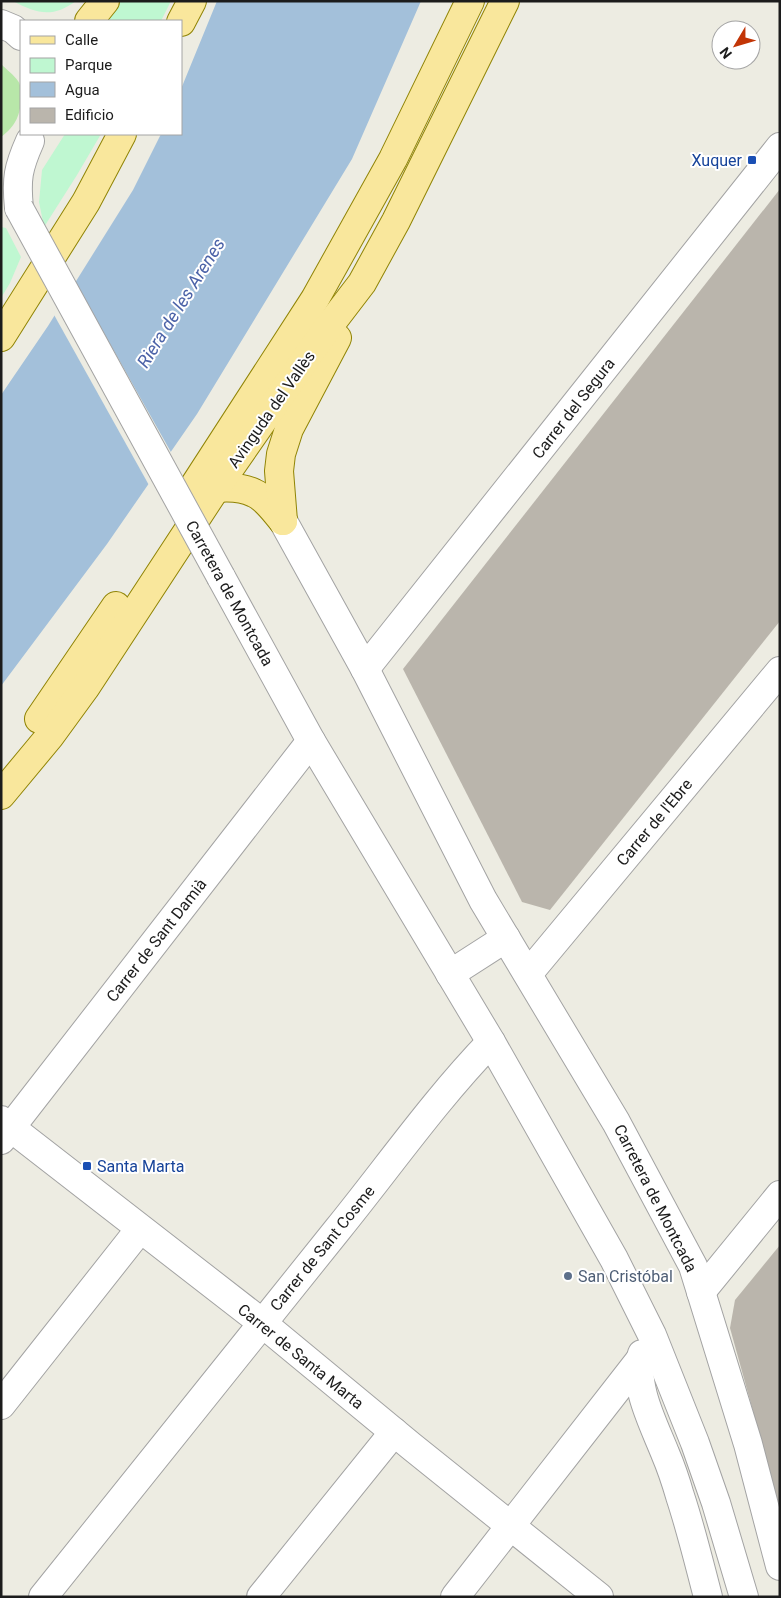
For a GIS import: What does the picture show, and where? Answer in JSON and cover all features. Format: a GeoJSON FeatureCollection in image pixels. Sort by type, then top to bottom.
{"type":"FeatureCollection","features":[{"type":"Feature","properties":{"kind":"main road"},"geometry":{"type":"LineString","coordinates":[[90,20],[106,1]]}},
{"type":"Feature","properties":{"kind":"main road"},"geometry":{"type":"LineString","coordinates":[[182,20],[192,1]]}},
{"type":"Feature","properties":{"kind":"main road","name":"Avinguda del Vallès"},"geometry":{"type":"LineString","coordinates":[[1,795],[50,736],[85,688],[203,490],[315,299],[393,158],[470,1]]}},
{"type":"Feature","properties":{"kind":"main road","name":"Avinguda del Vallès"},"geometry":{"type":"LineString","coordinates":[[1,768],[44,712],[203,490],[362,283],[396,222],[505,1]]}},
{"type":"Feature","properties":{"kind":"main road"},"geometry":{"type":"LineString","coordinates":[[1,337],[86,202],[121,135]]}},
{"type":"Feature","properties":{"kind":"main road"},"geometry":{"type":"LineString","coordinates":[[283,521],[279,471],[281,454],[289,429],[333,347],[362,283]]}},
{"type":"Feature","properties":{"kind":"main road"},"geometry":{"type":"LineString","coordinates":[[203,490],[236,488],[254,493],[268,504],[283,521]]}},
{"type":"Feature","properties":{"kind":"street"},"geometry":{"type":"LineString","coordinates":[[1,24],[13,29],[20,35]]}},
{"type":"Feature","properties":{"kind":"street"},"geometry":{"type":"LineString","coordinates":[[1,160],[18,151],[32,137]]}},
{"type":"Feature","properties":{"kind":"street","name":"Carretera de Montcada"},"geometry":{"type":"LineString","coordinates":[[32,137],[19,166],[17,189],[10,201],[311,741],[491,1042],[614,1259],[652,1335],[706,1472],[744,1597]]}},
{"type":"Feature","properties":{"kind":"street","name":"Carrer del Segura"},"geometry":{"type":"LineString","coordinates":[[366,668],[780,147]]}},
{"type":"Feature","properties":{"kind":"street","name":"Carretera de Montcada"},"geometry":{"type":"LineString","coordinates":[[283,521],[366,668],[484,900],[616,1122],[693,1266],[748,1444],[780,1566]]}},
{"type":"Feature","properties":{"kind":"street","name":"Carrer de l'Ebre"},"geometry":{"type":"LineString","coordinates":[[528,974],[779,673]]}},
{"type":"Feature","properties":{"kind":"street","name":"Carrer de Sant Damià"},"geometry":{"type":"LineString","coordinates":[[4,1129],[311,741]]}},
{"type":"Feature","properties":{"kind":"street"},"geometry":{"type":"LineString","coordinates":[[450,974],[506,938]]}},
{"type":"Feature","properties":{"kind":"street","name":"Carrer de Sant Cosme"},"geometry":{"type":"LineString","coordinates":[[43,1597],[261,1322],[368,1192],[453,1083],[491,1042]]}},
{"type":"Feature","properties":{"kind":"street","name":"Carrer de Santa Marta"},"geometry":{"type":"LineString","coordinates":[[4,1129],[59,1165],[261,1322],[599,1597]]}},
{"type":"Feature","properties":{"kind":"street"},"geometry":{"type":"LineString","coordinates":[[701,1292],[780,1195]]}},
{"type":"Feature","properties":{"kind":"street"},"geometry":{"type":"LineString","coordinates":[[1,1405],[140,1229]]}},
{"type":"Feature","properties":{"kind":"street"},"geometry":{"type":"LineString","coordinates":[[455,1597],[639,1361],[643,1348],[652,1335]]}},
{"type":"Feature","properties":{"kind":"street"},"geometry":{"type":"LineString","coordinates":[[639,1361],[641,1384],[647,1407],[681,1498],[708,1597]]}},
{"type":"Feature","properties":{"kind":"street"},"geometry":{"type":"LineString","coordinates":[[262,1597],[394,1432]]}},
{"type":"Feature","properties":{"kind":"green space"},"geometry":{"type":"Polygon","coordinates":[[[13,1],[76,1],[60,10],[45,12],[30,9],[13,1]]]}},
{"type":"Feature","properties":{"kind":"green space"},"geometry":{"type":"Polygon","coordinates":[[[117,1],[171,1],[162,20],[100,20],[117,1]]]}},
{"type":"Feature","properties":{"kind":"green space"},"geometry":{"type":"Polygon","coordinates":[[[1,64],[18,81],[20,86],[20,108],[14,124],[1,137],[1,64]]]}},
{"type":"Feature","properties":{"kind":"green space"},"geometry":{"type":"Polygon","coordinates":[[[64,135],[100,135],[44,227],[39,202],[42,170],[64,135]]]}},
{"type":"Feature","properties":{"kind":"green space"},"geometry":{"type":"Polygon","coordinates":[[[1,227],[6,228],[21,257],[10,283],[1,298],[1,227]]]}},
{"type":"Feature","properties":{"kind":"water","name":"Riera de les Arenes"},"geometry":{"type":"Polygon","coordinates":[[[217,1],[421,1],[352,159],[197,414],[107,544],[1,686],[1,395],[48,326],[133,190],[160,135],[182,135],[182,87],[217,1]]]}},
{"type":"Feature","properties":{"kind":"pier"},"geometry":{"type":"Polygon","coordinates":[[[74,280],[172,454],[150,487],[53,313],[74,280]]]}},
{"type":"Feature","properties":{"kind":"building"},"geometry":{"type":"Polygon","coordinates":[[[780,189],[780,621],[550,910],[522,902],[403,669],[780,189]]]}},
{"type":"Feature","properties":{"kind":"building"},"geometry":{"type":"Polygon","coordinates":[[[780,1245],[779,1505],[730,1328],[735,1300],[780,1245]]]}},
{"type":"Feature","properties":{"kind":"place","name":"Xuquer"},"geometry":{"type":"Point","coordinates":[752,160]}},
{"type":"Feature","properties":{"kind":"place","name":"Santa Marta"},"geometry":{"type":"Point","coordinates":[87,1166]}},
{"type":"Feature","properties":{"kind":"place","name":"San Cristóbal"},"geometry":{"type":"Point","coordinates":[568,1276]}}]}
